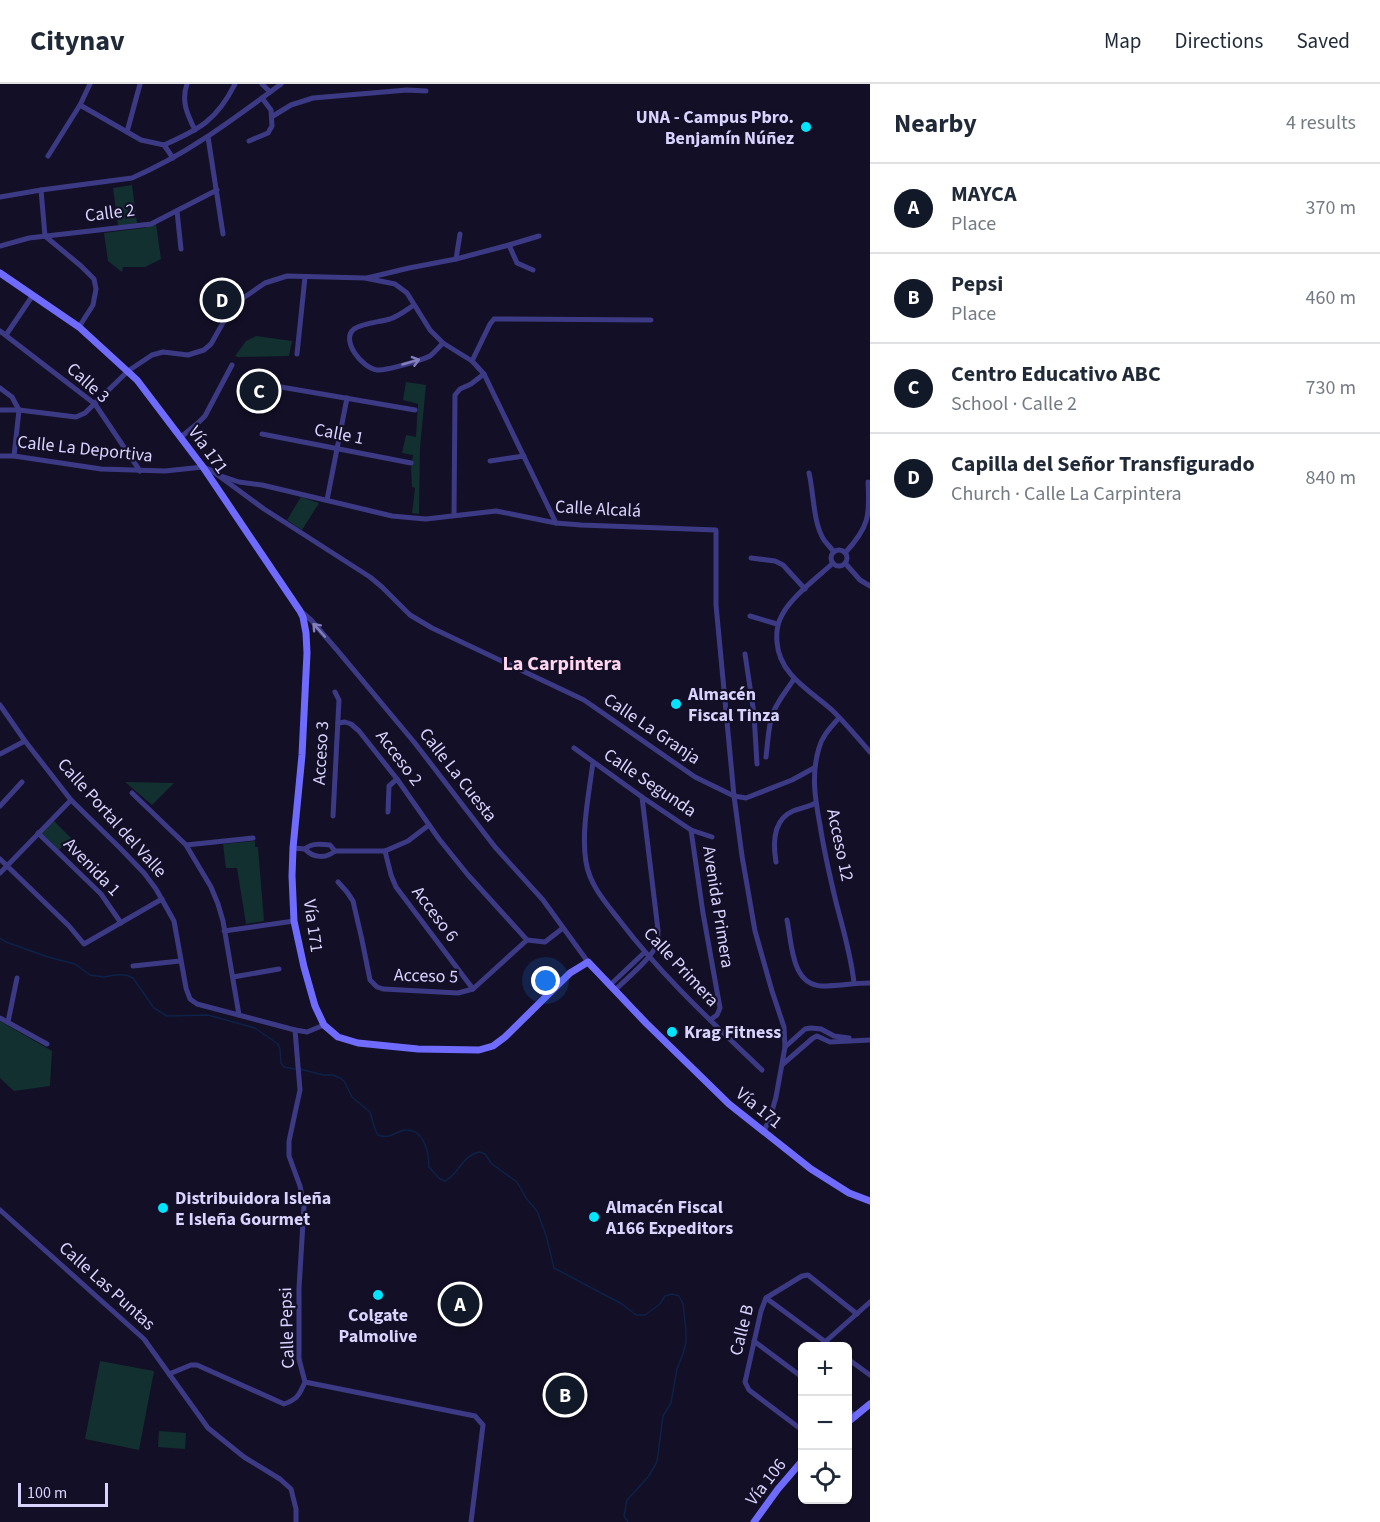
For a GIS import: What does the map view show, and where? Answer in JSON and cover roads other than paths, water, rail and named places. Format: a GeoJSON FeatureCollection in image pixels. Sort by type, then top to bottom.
{"type":"FeatureCollection","features":[{"type":"Feature","properties":{"kind":"main road","name":"Vía 171"},"geometry":{"type":"LineString","coordinates":[[0,273],[80,327],[137,380],[203,467],[303,617],[307,653],[302,755],[293,848],[294,921],[309,987],[324,1025]]}},
{"type":"Feature","properties":{"kind":"main road","name":"Vía 171"},"geometry":{"type":"LineString","coordinates":[[588,962],[646,1023],[729,1104],[811,1170],[849,1193],[870,1201]]}},
{"type":"Feature","properties":{"kind":"main road"},"geometry":{"type":"LineString","coordinates":[[324,1025],[338,1037],[358,1043],[418,1049],[479,1050],[493,1046],[505,1037],[570,973],[588,962]]}},
{"type":"Feature","properties":{"kind":"main road"},"geometry":{"type":"LineString","coordinates":[[852,1419],[870,1404]]}},
{"type":"Feature","properties":{"kind":"main road","name":"Vía 106"},"geometry":{"type":"LineString","coordinates":[[754,1522],[798,1465]]}},
{"type":"Feature","properties":{"kind":"street"},"geometry":{"type":"LineString","coordinates":[[48,156],[80,105],[90,84]]}},
{"type":"Feature","properties":{"kind":"street"},"geometry":{"type":"LineString","coordinates":[[126,132],[140,84]]}},
{"type":"Feature","properties":{"kind":"street"},"geometry":{"type":"LineString","coordinates":[[187,84],[184,93],[185,105],[195,130]]}},
{"type":"Feature","properties":{"kind":"street"},"geometry":{"type":"LineString","coordinates":[[80,105],[141,140],[164,144],[195,130],[216,114],[235,84]]}},
{"type":"Feature","properties":{"kind":"street"},"geometry":{"type":"LineString","coordinates":[[262,84],[270,92]]}},
{"type":"Feature","properties":{"kind":"street"},"geometry":{"type":"LineString","coordinates":[[0,197],[132,178],[173,158],[208,137],[281,84]]}},
{"type":"Feature","properties":{"kind":"street"},"geometry":{"type":"LineString","coordinates":[[273,116],[291,105],[313,98],[407,90],[426,91]]}},
{"type":"Feature","properties":{"kind":"street"},"geometry":{"type":"LineString","coordinates":[[249,141],[268,133],[272,126],[272,110],[262,98]]}},
{"type":"Feature","properties":{"kind":"street"},"geometry":{"type":"LineString","coordinates":[[208,137],[223,234]]}},
{"type":"Feature","properties":{"kind":"street"},"geometry":{"type":"LineString","coordinates":[[164,144],[173,158]]}},
{"type":"Feature","properties":{"kind":"street"},"geometry":{"type":"LineString","coordinates":[[40,190],[45,236],[94,279],[96,289],[93,305],[80,327]]}},
{"type":"Feature","properties":{"kind":"street","name":"Calle 2"},"geometry":{"type":"LineString","coordinates":[[0,246],[30,238],[151,224],[217,190]]}},
{"type":"Feature","properties":{"kind":"street"},"geometry":{"type":"LineString","coordinates":[[177,211],[181,249]]}},
{"type":"Feature","properties":{"kind":"street"},"geometry":{"type":"LineString","coordinates":[[456,259],[460,234]]}},
{"type":"Feature","properties":{"kind":"street"},"geometry":{"type":"LineString","coordinates":[[365,278],[456,259],[539,236]]}},
{"type":"Feature","properties":{"kind":"street"},"geometry":{"type":"LineString","coordinates":[[509,245],[517,262],[533,270]]}},
{"type":"Feature","properties":{"kind":"street"},"geometry":{"type":"LineString","coordinates":[[0,410],[76,417],[85,413],[128,371],[152,355],[163,352],[188,355],[204,350],[211,344],[233,305],[265,283],[287,276],[365,278],[395,284],[407,293],[430,330],[443,343],[472,361],[484,374],[556,523]]}},
{"type":"Feature","properties":{"kind":"street"},"geometry":{"type":"LineString","coordinates":[[297,354],[305,277]]}},
{"type":"Feature","properties":{"kind":"street"},"geometry":{"type":"LineString","coordinates":[[6,335],[33,295]]}},
{"type":"Feature","properties":{"kind":"street"},"geometry":{"type":"LineString","coordinates":[[414,305],[391,318],[352,330],[351,344],[358,360],[373,369],[387,369],[432,355],[443,343]]}},
{"type":"Feature","properties":{"kind":"street"},"geometry":{"type":"LineString","coordinates":[[472,361],[494,319],[651,320]]}},
{"type":"Feature","properties":{"kind":"street","name":"Calle 3"},"geometry":{"type":"LineString","coordinates":[[0,331],[95,404],[140,471]]}},
{"type":"Feature","properties":{"kind":"street"},"geometry":{"type":"LineString","coordinates":[[181,437],[204,416],[232,365]]}},
{"type":"Feature","properties":{"kind":"street"},"geometry":{"type":"LineString","coordinates":[[454,515],[454,395],[484,374]]}},
{"type":"Feature","properties":{"kind":"street"},"geometry":{"type":"LineString","coordinates":[[281,387],[415,410]]}},
{"type":"Feature","properties":{"kind":"street"},"geometry":{"type":"LineString","coordinates":[[0,388],[12,397],[19,410],[14,456]]}},
{"type":"Feature","properties":{"kind":"street"},"geometry":{"type":"LineString","coordinates":[[327,500],[347,398]]}},
{"type":"Feature","properties":{"kind":"street","name":"Calle 1"},"geometry":{"type":"LineString","coordinates":[[262,434],[411,463]]}},
{"type":"Feature","properties":{"kind":"street","name":"Calle La Deportiva"},"geometry":{"type":"LineString","coordinates":[[0,456],[101,469],[165,471],[203,467]]}},
{"type":"Feature","properties":{"kind":"street"},"geometry":{"type":"LineString","coordinates":[[490,461],[524,456]]}},
{"type":"Feature","properties":{"kind":"street","name":"Calle La Granja"},"geometry":{"type":"LineString","coordinates":[[203,467],[370,577],[410,615],[432,628],[584,700],[695,777],[734,796]]}},
{"type":"Feature","properties":{"kind":"street"},"geometry":{"type":"LineString","coordinates":[[809,473],[819,528],[824,540],[834,552]]}},
{"type":"Feature","properties":{"kind":"street","name":"Calle Alcalá"},"geometry":{"type":"LineString","coordinates":[[218,475],[239,482],[252,483],[392,516],[426,519],[496,512],[556,523],[716,530],[716,605],[734,796]]}},
{"type":"Feature","properties":{"kind":"street"},"geometry":{"type":"LineString","coordinates":[[845,553],[858,539],[864,528],[868,515],[868,482]]}},
{"type":"Feature","properties":{"kind":"street"},"geometry":{"type":"LineString","coordinates":[[245,495],[245,489],[252,483]]}},
{"type":"Feature","properties":{"kind":"street"},"geometry":{"type":"LineString","coordinates":[[838,549],[845,553],[847,558],[845,563],[838,566],[833,563],[831,556],[834,552],[838,549]]}},
{"type":"Feature","properties":{"kind":"street"},"geometry":{"type":"LineString","coordinates":[[751,558],[775,561],[783,565],[805,589]]}},
{"type":"Feature","properties":{"kind":"street"},"geometry":{"type":"LineString","coordinates":[[833,563],[786,608],[777,624],[777,648],[780,660],[794,679],[839,718],[870,752]]}},
{"type":"Feature","properties":{"kind":"street"},"geometry":{"type":"LineString","coordinates":[[845,563],[860,580],[870,586]]}},
{"type":"Feature","properties":{"kind":"street","name":"Calle La Cuesta"},"geometry":{"type":"LineString","coordinates":[[300,611],[337,650],[414,742],[495,847],[543,900],[588,962]]}},
{"type":"Feature","properties":{"kind":"street"},"geometry":{"type":"LineString","coordinates":[[750,616],[777,624]]}},
{"type":"Feature","properties":{"kind":"street"},"geometry":{"type":"LineString","coordinates":[[745,654],[754,714],[757,764]]}},
{"type":"Feature","properties":{"kind":"street"},"geometry":{"type":"LineString","coordinates":[[766,757],[772,714],[794,679]]}},
{"type":"Feature","properties":{"kind":"street","name":"Acceso 3"},"geometry":{"type":"LineString","coordinates":[[333,816],[339,700],[335,692]]}},
{"type":"Feature","properties":{"kind":"street","name":"Calle Portal del Valle"},"geometry":{"type":"LineString","coordinates":[[0,705],[71,800],[144,873],[162,899],[174,921],[180,961],[190,999],[197,1004],[295,1030],[307,1032],[324,1025]]}},
{"type":"Feature","properties":{"kind":"street","name":"Acceso 12"},"geometry":{"type":"LineString","coordinates":[[839,718],[823,738],[819,747],[814,768],[814,788],[836,900],[851,957],[854,983]]}},
{"type":"Feature","properties":{"kind":"street","name":"Acceso 2"},"geometry":{"type":"LineString","coordinates":[[338,723],[345,722],[356,728],[397,779],[429,825]]}},
{"type":"Feature","properties":{"kind":"street"},"geometry":{"type":"LineString","coordinates":[[0,754],[25,741]]}},
{"type":"Feature","properties":{"kind":"street"},"geometry":{"type":"LineString","coordinates":[[757,747],[768,746]]}},
{"type":"Feature","properties":{"kind":"street","name":"Calle Segunda"},"geometry":{"type":"LineString","coordinates":[[574,748],[691,830],[712,837]]}},
{"type":"Feature","properties":{"kind":"street","name":"Calle Primera"},"geometry":{"type":"LineString","coordinates":[[592,762],[585,847],[586,864],[599,894],[647,954],[762,1070]]}},
{"type":"Feature","properties":{"kind":"street"},"geometry":{"type":"LineString","coordinates":[[764,1131],[776,1097],[783,1064],[784,1027],[755,932],[734,796],[746,798],[792,780],[814,768]]}},
{"type":"Feature","properties":{"kind":"street"},"geometry":{"type":"LineString","coordinates":[[388,812],[389,786],[397,779]]}},
{"type":"Feature","properties":{"kind":"street"},"geometry":{"type":"LineString","coordinates":[[0,806],[22,782]]}},
{"type":"Feature","properties":{"kind":"street"},"geometry":{"type":"LineString","coordinates":[[132,793],[186,845],[214,896],[224,931],[239,1015]]}},
{"type":"Feature","properties":{"kind":"street"},"geometry":{"type":"LineString","coordinates":[[613,988],[656,946],[658,930],[642,797]]}},
{"type":"Feature","properties":{"kind":"street"},"geometry":{"type":"LineString","coordinates":[[0,873],[71,800]]}},
{"type":"Feature","properties":{"kind":"street"},"geometry":{"type":"LineString","coordinates":[[776,862],[773,845],[775,832],[781,820],[792,811],[816,803]]}},
{"type":"Feature","properties":{"kind":"street"},"geometry":{"type":"LineString","coordinates":[[293,848],[305,849],[309,854],[320,856],[330,856],[335,851],[385,851],[408,841],[429,825],[468,875],[527,940],[545,942],[563,928]]}},
{"type":"Feature","properties":{"kind":"street","name":"Avenida Primera"},"geometry":{"type":"LineString","coordinates":[[691,830],[720,1008],[717,1015],[710,1020]]}},
{"type":"Feature","properties":{"kind":"street","name":"Avenida 1"},"geometry":{"type":"LineString","coordinates":[[38,833],[101,894],[121,923]]}},
{"type":"Feature","properties":{"kind":"street"},"geometry":{"type":"LineString","coordinates":[[186,845],[252,838]]}},
{"type":"Feature","properties":{"kind":"street"},"geometry":{"type":"LineString","coordinates":[[305,849],[309,845],[320,844],[330,845],[335,851]]}},
{"type":"Feature","properties":{"kind":"street","name":"Acceso 6"},"geometry":{"type":"LineString","coordinates":[[385,851],[396,886],[473,989]]}},
{"type":"Feature","properties":{"kind":"street"},"geometry":{"type":"LineString","coordinates":[[0,859],[69,926],[84,944],[162,899]]}},
{"type":"Feature","properties":{"kind":"street","name":"Acceso 5"},"geometry":{"type":"LineString","coordinates":[[338,882],[353,902],[368,974],[377,987],[458,993],[473,989],[527,940]]}},
{"type":"Feature","properties":{"kind":"street"},"geometry":{"type":"LineString","coordinates":[[787,920],[796,965],[799,974],[805,980],[814,985],[825,986],[870,983]]}},
{"type":"Feature","properties":{"kind":"street"},"geometry":{"type":"LineString","coordinates":[[224,931],[294,921]]}},
{"type":"Feature","properties":{"kind":"street"},"geometry":{"type":"LineString","coordinates":[[133,966],[180,961]]}},
{"type":"Feature","properties":{"kind":"street"},"geometry":{"type":"LineString","coordinates":[[233,977],[279,969]]}},
{"type":"Feature","properties":{"kind":"street"},"geometry":{"type":"LineString","coordinates":[[8,1022],[17,978]]}},
{"type":"Feature","properties":{"kind":"street"},"geometry":{"type":"LineString","coordinates":[[0,1018],[47,1044]]}},
{"type":"Feature","properties":{"kind":"street"},"geometry":{"type":"LineString","coordinates":[[785,1047],[805,1029],[811,1028],[821,1029],[834,1036],[856,1040]]}},
{"type":"Feature","properties":{"kind":"street","name":"Calle Pepsi"},"geometry":{"type":"LineString","coordinates":[[295,1030],[300,1090],[289,1141],[290,1156],[304,1206],[299,1288],[299,1359],[305,1382],[475,1416],[483,1425],[471,1522]]}},
{"type":"Feature","properties":{"kind":"street"},"geometry":{"type":"LineString","coordinates":[[783,1064],[817,1036],[830,1042],[870,1040]]}},
{"type":"Feature","properties":{"kind":"street","name":"Calle Las Puntas"},"geometry":{"type":"LineString","coordinates":[[0,1210],[144,1339],[208,1428],[291,1489],[296,1509],[296,1522]]}},
{"type":"Feature","properties":{"kind":"street","name":"Calle B"},"geometry":{"type":"LineString","coordinates":[[798,1427],[749,1390],[745,1382],[766,1298],[802,1276],[808,1275],[856,1314]]}},
{"type":"Feature","properties":{"kind":"street"},"geometry":{"type":"LineString","coordinates":[[766,1298],[825,1342],[870,1302]]}},
{"type":"Feature","properties":{"kind":"street"},"geometry":{"type":"LineString","coordinates":[[754,1341],[798,1374]]}},
{"type":"Feature","properties":{"kind":"street"},"geometry":{"type":"LineString","coordinates":[[852,1362],[870,1375]]}},
{"type":"Feature","properties":{"kind":"street"},"geometry":{"type":"LineString","coordinates":[[169,1374],[196,1365],[284,1404],[293,1401],[299,1395],[305,1382]]}},
{"type":"Feature","properties":{"kind":"waterway"},"geometry":{"type":"LineString","coordinates":[[0,938],[48,957],[75,964],[90,975],[104,977],[126,975],[133,978],[154,1008],[167,1016],[208,1015],[255,1028],[278,1044],[281,1063],[284,1067],[295,1069]]}},
{"type":"Feature","properties":{"kind":"waterway"},"geometry":{"type":"LineString","coordinates":[[300,1069],[333,1075],[344,1081],[352,1097],[370,1112],[378,1135],[388,1136],[409,1130],[415,1132],[426,1147],[429,1167],[440,1179],[445,1181],[450,1178],[474,1154],[480,1152],[485,1154],[492,1164],[517,1182],[537,1211],[554,1268],[622,1304],[636,1315],[645,1315],[660,1304],[665,1296],[672,1294],[679,1296],[683,1304],[686,1342],[677,1369],[671,1403],[663,1416],[657,1462],[648,1477],[627,1500],[624,1516],[628,1522]]}},
{"type":"Feature","properties":{"kind":"place","name":"UNA - Campus Pbro. Benjamín Núñez"},"geometry":{"type":"Point","coordinates":[806,127]}},
{"type":"Feature","properties":{"kind":"place","name":"Capilla del Señor Transfigurado"},"geometry":{"type":"Point","coordinates":[222,300]}},
{"type":"Feature","properties":{"kind":"place","name":"Centro Educativo ABC"},"geometry":{"type":"Point","coordinates":[259,391]}},
{"type":"Feature","properties":{"kind":"place","name":"Almacén Fiscal Tinza"},"geometry":{"type":"Point","coordinates":[676,704]}},
{"type":"Feature","properties":{"kind":"place","name":"Krag Fitness"},"geometry":{"type":"Point","coordinates":[672,1032]}},
{"type":"Feature","properties":{"kind":"place","name":"Distribuidora Isleña E Isleña Gourmet"},"geometry":{"type":"Point","coordinates":[163,1208]}},
{"type":"Feature","properties":{"kind":"place","name":"Almacén Fiscal A166 Expeditors"},"geometry":{"type":"Point","coordinates":[594,1217]}},
{"type":"Feature","properties":{"kind":"place","name":"Colgate Palmolive"},"geometry":{"type":"Point","coordinates":[378,1295]}},
{"type":"Feature","properties":{"kind":"place","name":"MAYCA"},"geometry":{"type":"Point","coordinates":[460,1304]}},
{"type":"Feature","properties":{"kind":"place","name":"Pepsi"},"geometry":{"type":"Point","coordinates":[565,1395]}},
{"type":"Feature","properties":{"kind":"district","name":"La Carpintera"},"geometry":{"type":"Point","coordinates":[562,664]}}]}
